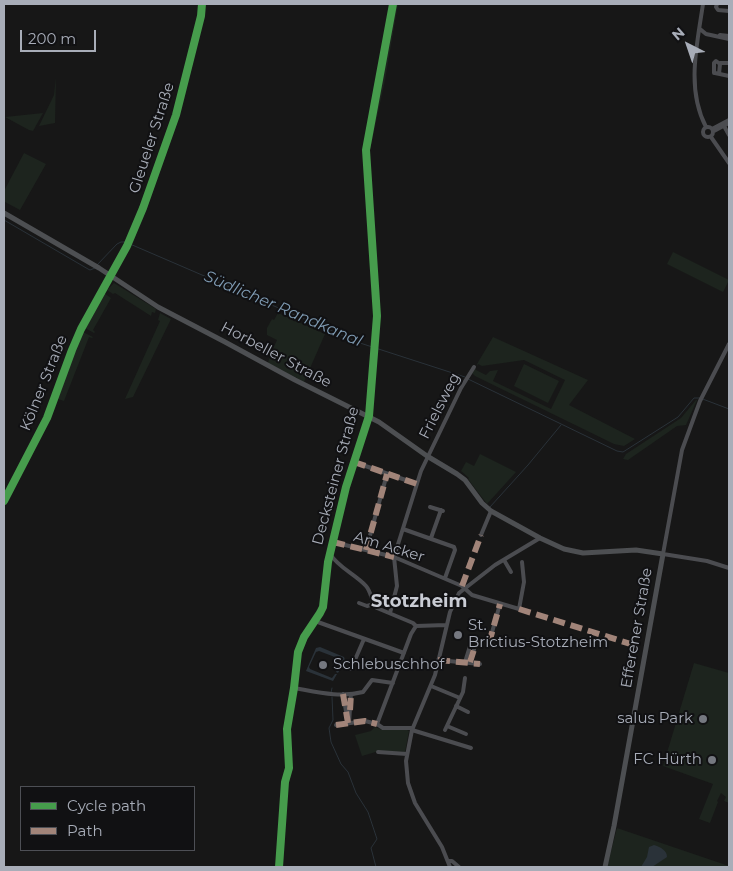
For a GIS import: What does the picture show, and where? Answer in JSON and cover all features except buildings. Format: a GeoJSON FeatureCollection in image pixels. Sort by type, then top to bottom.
{"type":"FeatureCollection","features":[{"type":"Feature","properties":{"kind":"main road","name":"Horbeller Straße"},"geometry":{"type":"LineString","coordinates":[[4,213],[111,276],[158,308],[295,380],[369,416],[461,477],[491,511],[540,538],[564,549],[584,553],[636,550],[663,554]]}},
{"type":"Feature","properties":{"kind":"main road","name":"Efferener Straße"},"geometry":{"type":"LineString","coordinates":[[604,867],[616,817],[663,554]]}},
{"type":"Feature","properties":{"kind":"street","name":"Gleueler Straße"},"geometry":{"type":"LineString","coordinates":[[111,276],[127,246],[143,208],[176,116],[198,28],[202,4]]}},
{"type":"Feature","properties":{"kind":"street"},"geometry":{"type":"LineString","coordinates":[[703,4],[694,67],[695,89],[706,127],[713,130],[724,126],[729,121]]}},
{"type":"Feature","properties":{"kind":"street"},"geometry":{"type":"LineString","coordinates":[[717,4],[718,10],[729,11]]}},
{"type":"Feature","properties":{"kind":"street"},"geometry":{"type":"LineString","coordinates":[[700,28],[706,34],[729,38]]}},
{"type":"Feature","properties":{"kind":"street"},"geometry":{"type":"LineString","coordinates":[[698,39],[706,34]]}},
{"type":"Feature","properties":{"kind":"street"},"geometry":{"type":"LineString","coordinates":[[729,63],[715,62],[713,72],[729,76]]}},
{"type":"Feature","properties":{"kind":"street"},"geometry":{"type":"LineString","coordinates":[[711,137],[713,130],[729,121]]}},
{"type":"Feature","properties":{"kind":"street"},"geometry":{"type":"LineString","coordinates":[[724,126],[729,135]]}},
{"type":"Feature","properties":{"kind":"street"},"geometry":{"type":"LineString","coordinates":[[706,127],[703,131],[704,135],[711,137],[729,163]]}},
{"type":"Feature","properties":{"kind":"street","name":"Kölner Straße"},"geometry":{"type":"LineString","coordinates":[[4,501],[47,418],[81,329],[111,276]]}},
{"type":"Feature","properties":{"kind":"street","name":"Efferener Straße"},"geometry":{"type":"LineString","coordinates":[[663,554],[682,450],[700,401],[729,344]]}},
{"type":"Feature","properties":{"kind":"street","name":"Decksteiner Straße"},"geometry":{"type":"LineString","coordinates":[[288,719],[298,652],[304,636],[320,613],[324,603],[328,562],[346,487],[369,416],[374,353]]}},
{"type":"Feature","properties":{"kind":"street","name":"Frielsweg"},"geometry":{"type":"LineString","coordinates":[[394,557],[427,456],[464,382],[474,367]]}},
{"type":"Feature","properties":{"kind":"street"},"geometry":{"type":"LineString","coordinates":[[354,462],[417,484]]}},
{"type":"Feature","properties":{"kind":"street"},"geometry":{"type":"LineString","coordinates":[[366,550],[387,474]]}},
{"type":"Feature","properties":{"kind":"street"},"geometry":{"type":"LineString","coordinates":[[430,506],[442,510],[431,538]]}},
{"type":"Feature","properties":{"kind":"street"},"geometry":{"type":"LineString","coordinates":[[481,535],[491,511]]}},
{"type":"Feature","properties":{"kind":"street"},"geometry":{"type":"LineString","coordinates":[[403,529],[453,546],[455,549],[445,578]]}},
{"type":"Feature","properties":{"kind":"street"},"geometry":{"type":"LineString","coordinates":[[450,867],[442,847],[413,796],[406,772],[412,729],[431,686],[446,625],[453,605],[464,588],[540,538]]}},
{"type":"Feature","properties":{"kind":"street","name":"Am Acker"},"geometry":{"type":"LineString","coordinates":[[333,542],[394,557],[445,578],[464,588],[472,595],[519,610],[524,582],[522,562]]}},
{"type":"Feature","properties":{"kind":"street"},"geometry":{"type":"LineString","coordinates":[[330,554],[366,586],[374,604],[381,610],[416,626],[446,625]]}},
{"type":"Feature","properties":{"kind":"street","name":"Horbeller Straße"},"geometry":{"type":"LineString","coordinates":[[663,554],[729,568]]}},
{"type":"Feature","properties":{"kind":"street"},"geometry":{"type":"LineString","coordinates":[[390,613],[397,586],[394,557]]}},
{"type":"Feature","properties":{"kind":"street"},"geometry":{"type":"LineString","coordinates":[[504,560],[512,572]]}},
{"type":"Feature","properties":{"kind":"street"},"geometry":{"type":"LineString","coordinates":[[328,562],[336,561]]}},
{"type":"Feature","properties":{"kind":"street"},"geometry":{"type":"LineString","coordinates":[[359,603],[367,606],[374,604]]}},
{"type":"Feature","properties":{"kind":"street"},"geometry":{"type":"LineString","coordinates":[[489,643],[500,604]]}},
{"type":"Feature","properties":{"kind":"street"},"geometry":{"type":"LineString","coordinates":[[315,621],[404,653]]}},
{"type":"Feature","properties":{"kind":"street"},"geometry":{"type":"LineString","coordinates":[[377,724],[382,706],[393,683],[410,634],[416,626]]}},
{"type":"Feature","properties":{"kind":"street"},"geometry":{"type":"LineString","coordinates":[[351,669],[364,639]]}},
{"type":"Feature","properties":{"kind":"street"},"geometry":{"type":"LineString","coordinates":[[470,662],[476,640]]}},
{"type":"Feature","properties":{"kind":"street"},"geometry":{"type":"LineString","coordinates":[[465,662],[470,646],[475,646]]}},
{"type":"Feature","properties":{"kind":"street"},"geometry":{"type":"LineString","coordinates":[[438,660],[480,664]]}},
{"type":"Feature","properties":{"kind":"street"},"geometry":{"type":"LineString","coordinates":[[465,678],[460,698],[446,728],[466,734]]}},
{"type":"Feature","properties":{"kind":"street"},"geometry":{"type":"LineString","coordinates":[[294,688],[326,694],[350,694],[363,692],[372,680],[393,683]]}},
{"type":"Feature","properties":{"kind":"street"},"geometry":{"type":"LineString","coordinates":[[431,686],[460,698]]}},
{"type":"Feature","properties":{"kind":"street"},"geometry":{"type":"LineString","coordinates":[[343,694],[348,723]]}},
{"type":"Feature","properties":{"kind":"street"},"geometry":{"type":"LineString","coordinates":[[348,723],[350,694]]}},
{"type":"Feature","properties":{"kind":"street"},"geometry":{"type":"LineString","coordinates":[[456,706],[468,712]]}},
{"type":"Feature","properties":{"kind":"street"},"geometry":{"type":"LineString","coordinates":[[336,725],[365,721],[377,724],[383,728],[412,729],[471,748]]}},
{"type":"Feature","properties":{"kind":"street"},"geometry":{"type":"LineString","coordinates":[[378,752],[407,754]]}},
{"type":"Feature","properties":{"kind":"street"},"geometry":{"type":"LineString","coordinates":[[448,861],[452,861],[459,867]]}},
{"type":"Feature","properties":{"kind":"shaded area"},"geometry":{"type":"Polygon","coordinates":[[[394,4],[398,4],[385,80],[370,150],[367,149],[388,47],[394,4]]]}},
{"type":"Feature","properties":{"kind":"shaded area"},"geometry":{"type":"Polygon","coordinates":[[[56,77],[55,123],[39,126],[54,95],[56,77]]]}},
{"type":"Feature","properties":{"kind":"shaded area"},"geometry":{"type":"Polygon","coordinates":[[[43,113],[33,131],[5,117],[43,113]]]}},
{"type":"Feature","properties":{"kind":"shaded area"},"geometry":{"type":"Polygon","coordinates":[[[24,153],[46,164],[20,210],[5,202],[4,204],[4,191],[24,153]]]}},
{"type":"Feature","properties":{"kind":"shaded area"},"geometry":{"type":"Polygon","coordinates":[[[673,252],[729,280],[723,292],[667,264],[673,252]]]}},
{"type":"Feature","properties":{"kind":"shaded area"},"geometry":{"type":"Polygon","coordinates":[[[114,283],[156,309],[155,313],[152,312],[151,316],[107,290],[114,283]]]}},
{"type":"Feature","properties":{"kind":"shaded area"},"geometry":{"type":"Polygon","coordinates":[[[104,293],[111,298],[93,330],[94,333],[85,328],[104,293]]]}},
{"type":"Feature","properties":{"kind":"shaded area"},"geometry":{"type":"Polygon","coordinates":[[[160,313],[171,319],[133,397],[125,399],[160,321],[158,320],[160,313]]]}},
{"type":"Feature","properties":{"kind":"shaded area"},"geometry":{"type":"Polygon","coordinates":[[[278,313],[325,334],[304,382],[268,363],[277,340],[267,335],[267,328],[278,313]]]}},
{"type":"Feature","properties":{"kind":"shaded area"},"geometry":{"type":"Polygon","coordinates":[[[83,332],[93,337],[89,337],[64,401],[58,399],[83,332]]]}},
{"type":"Feature","properties":{"kind":"shaded area"},"geometry":{"type":"Polygon","coordinates":[[[493,337],[588,380],[569,405],[635,439],[624,446],[614,444],[475,376],[472,373],[475,368],[486,375],[490,371],[498,370],[493,381],[551,409],[565,380],[524,360],[482,366],[478,364],[477,366],[477,364],[493,337]]]}},
{"type":"Feature","properties":{"kind":"shaded area"},"geometry":{"type":"Polygon","coordinates":[[[524,364],[559,381],[548,403],[514,386],[524,364]]]}},
{"type":"Feature","properties":{"kind":"shaded area"},"geometry":{"type":"Polygon","coordinates":[[[696,400],[686,425],[677,426],[628,460],[623,459],[626,454],[681,418],[696,400]]]}},
{"type":"Feature","properties":{"kind":"shaded area"},"geometry":{"type":"Polygon","coordinates":[[[480,454],[516,472],[487,504],[469,478],[461,471],[466,462],[474,466],[480,454]]]}},
{"type":"Feature","properties":{"kind":"shaded area"},"geometry":{"type":"Polygon","coordinates":[[[320,647],[344,657],[345,660],[338,673],[336,672],[341,662],[340,659],[319,651],[316,652],[309,667],[332,678],[337,674],[333,681],[306,671],[316,648],[320,647]]]}},
{"type":"Feature","properties":{"kind":"shaded area","name":"salus Park"},"geometry":{"type":"Polygon","coordinates":[[[694,663],[729,673],[729,803],[724,801],[726,797],[721,793],[710,823],[699,819],[713,784],[663,766],[694,663]]]}},
{"type":"Feature","properties":{"kind":"shaded area"},"geometry":{"type":"Polygon","coordinates":[[[375,727],[383,730],[409,731],[405,752],[379,751],[362,756],[355,735],[371,731],[375,727]]]}},
{"type":"Feature","properties":{"kind":"shaded area"},"geometry":{"type":"Polygon","coordinates":[[[617,828],[729,866],[729,867],[607,867],[617,828]]]}},
{"type":"Feature","properties":{"kind":"shaded area"},"geometry":{"type":"Polygon","coordinates":[[[654,845],[661,848],[667,857],[652,867],[641,867],[647,857],[649,847],[654,845]]]}},
{"type":"Feature","properties":{"kind":"waterway","name":"Südlicher Randkanal"},"geometry":{"type":"LineString","coordinates":[[4,220],[88,269],[95,268]]}},
{"type":"Feature","properties":{"kind":"waterway","name":"Südlicher Randkanal"},"geometry":{"type":"LineString","coordinates":[[97,265],[117,244],[126,242]]}},
{"type":"Feature","properties":{"kind":"waterway","name":"Südlicher Randkanal"},"geometry":{"type":"LineString","coordinates":[[130,244],[360,343],[465,377]]}},
{"type":"Feature","properties":{"kind":"waterway","name":"Südlicher Randkanal"},"geometry":{"type":"LineString","coordinates":[[468,379],[617,451],[623,452],[678,417],[694,398],[700,398],[729,409]]}},
{"type":"Feature","properties":{"kind":"waterway"},"geometry":{"type":"LineString","coordinates":[[490,507],[561,425]]}},
{"type":"Feature","properties":{"kind":"waterway"},"geometry":{"type":"LineString","coordinates":[[331,693],[332,688]]}},
{"type":"Feature","properties":{"kind":"waterway"},"geometry":{"type":"LineString","coordinates":[[332,697],[333,720],[329,728],[331,742],[341,764],[348,772],[356,793],[368,812],[377,839],[371,848],[376,867]]}},
{"type":"Feature","properties":{"kind":"marked path"},"geometry":{"type":"LineString","coordinates":[[354,462],[417,484]]}},
{"type":"Feature","properties":{"kind":"marked path"},"geometry":{"type":"LineString","coordinates":[[366,550],[387,474]]}},
{"type":"Feature","properties":{"kind":"marked path"},"geometry":{"type":"LineString","coordinates":[[462,586],[481,535]]}},
{"type":"Feature","properties":{"kind":"marked path"},"geometry":{"type":"LineString","coordinates":[[333,542],[394,557]]}},
{"type":"Feature","properties":{"kind":"marked path"},"geometry":{"type":"LineString","coordinates":[[489,643],[500,604]]}},
{"type":"Feature","properties":{"kind":"marked path"},"geometry":{"type":"LineString","coordinates":[[519,609],[634,645]]}},
{"type":"Feature","properties":{"kind":"marked path"},"geometry":{"type":"LineString","coordinates":[[470,662],[477,640]]}},
{"type":"Feature","properties":{"kind":"marked path"},"geometry":{"type":"LineString","coordinates":[[438,660],[480,664]]}},
{"type":"Feature","properties":{"kind":"marked path"},"geometry":{"type":"LineString","coordinates":[[343,694],[348,723]]}},
{"type":"Feature","properties":{"kind":"marked path"},"geometry":{"type":"LineString","coordinates":[[350,710],[351,694]]}},
{"type":"Feature","properties":{"kind":"marked path"},"geometry":{"type":"LineString","coordinates":[[336,725],[365,721],[377,724]]}},
{"type":"Feature","properties":{"kind":"cycle path"},"geometry":{"type":"LineString","coordinates":[[4,501],[47,418],[81,329],[127,246],[143,208],[176,115],[201,16],[202,4]]}},
{"type":"Feature","properties":{"kind":"cycle path"},"geometry":{"type":"LineString","coordinates":[[279,867],[285,782],[289,768],[287,729],[298,652],[304,637],[323,607],[328,562],[346,487],[369,416],[377,316],[366,150],[393,4]]}},
{"type":"Feature","properties":{"kind":"place","name":"St. Brictius-Stotzheim"},"geometry":{"type":"Point","coordinates":[458,635]}},
{"type":"Feature","properties":{"kind":"place","name":"Schlebuschhof"},"geometry":{"type":"Point","coordinates":[323,665]}},
{"type":"Feature","properties":{"kind":"place","name":"salus Park"},"geometry":{"type":"Point","coordinates":[703,719]}},
{"type":"Feature","properties":{"kind":"place","name":"FC Hürth"},"geometry":{"type":"Point","coordinates":[712,760]}},
{"type":"Feature","properties":{"kind":"district","name":"Stotzheim"},"geometry":{"type":"Point","coordinates":[419,602]}}]}
